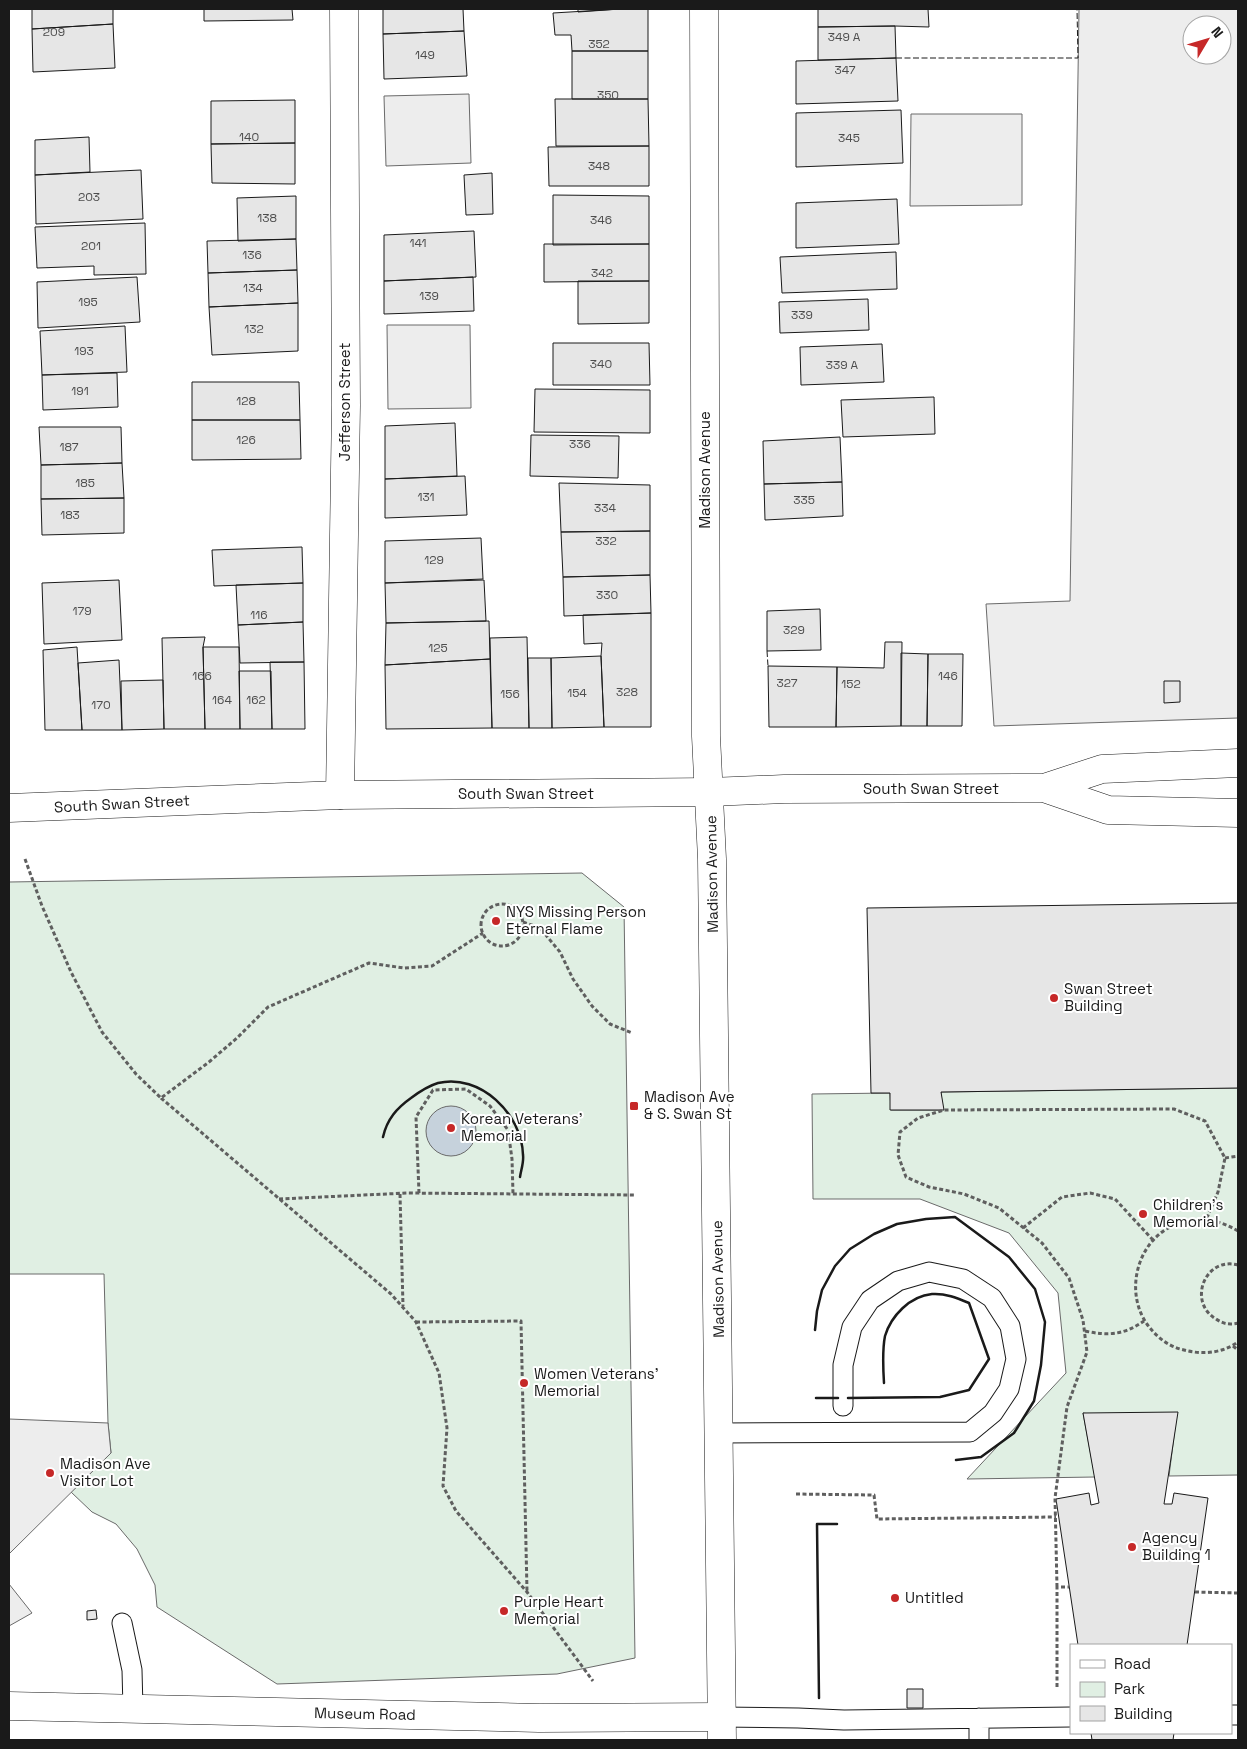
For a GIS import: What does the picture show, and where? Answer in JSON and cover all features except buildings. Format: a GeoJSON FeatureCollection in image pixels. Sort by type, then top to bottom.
{"type":"FeatureCollection","features":[{"type":"Feature","properties":{"kind":"main road","name":"Jefferson Street"},"geometry":{"type":"LineString","coordinates":[[340,795],[346,405],[344,9]]}},
{"type":"Feature","properties":{"kind":"main road","name":"Madison Avenue"},"geometry":{"type":"LineString","coordinates":[[704,9],[706,727],[712,859],[720,1433],[721,1729]]}},
{"type":"Feature","properties":{"kind":"main road","name":"South Swan Street"},"geometry":{"type":"LineString","coordinates":[[9,808],[340,795],[710,792],[784,789],[1044,788],[1102,769],[1238,763]]}},
{"type":"Feature","properties":{"kind":"main road","name":"South Swan Street"},"geometry":{"type":"LineString","coordinates":[[1044,788],[1108,810],[1238,812]]}},
{"type":"Feature","properties":{"kind":"main road","name":"Museum Road"},"geometry":{"type":"LineString","coordinates":[[9,1706],[538,1718],[721,1729]]}},
{"type":"Feature","properties":{"kind":"lane"},"geometry":{"type":"LineString","coordinates":[[720,1433],[970,1432],[993,1413],[1009,1389],[1016,1359],[1010,1326],[992,1298],[963,1279],[929,1272],[898,1281],[870,1300],[852,1327],[843,1365],[843,1406]]}},
{"type":"Feature","properties":{"kind":"lane"},"geometry":{"type":"LineString","coordinates":[[122,1623],[132,1670],[133,1709]]}},
{"type":"Feature","properties":{"kind":"lane"},"geometry":{"type":"LineString","coordinates":[[721,1729],[798,1718],[844,1720],[1064,1717]]}},
{"type":"Feature","properties":{"kind":"lane"},"geometry":{"type":"LineString","coordinates":[[979,1718],[979,1740]]}},
{"type":"Feature","properties":{"kind":"path"},"geometry":{"type":"LineString","coordinates":[[25,859],[42,906],[67,963],[102,1032],[136,1074],[161,1098],[391,1294],[416,1322],[439,1373],[447,1428],[443,1486],[456,1511],[527,1592],[594,1681]]}},
{"type":"Feature","properties":{"kind":"path"},"geometry":{"type":"LineString","coordinates":[[493,905],[512,905],[522,916],[523,922],[522,934],[508,945],[500,946],[493,944],[482,932],[481,922],[483,915],[493,905]]}},
{"type":"Feature","properties":{"kind":"path"},"geometry":{"type":"LineString","coordinates":[[523,922],[540,928],[560,952],[573,979],[592,1006],[610,1024],[632,1033]]}},
{"type":"Feature","properties":{"kind":"path"},"geometry":{"type":"LineString","coordinates":[[161,1098],[223,1050],[268,1007],[369,962],[404,968],[432,966],[482,932]]}},
{"type":"Feature","properties":{"kind":"path"},"geometry":{"type":"LineString","coordinates":[[419,1194],[416,1117],[433,1090],[466,1089],[490,1106],[508,1130],[512,1159],[513,1194]]}},
{"type":"Feature","properties":{"kind":"path"},"geometry":{"type":"LineString","coordinates":[[1064,1717],[1057,1587],[1055,1498],[1067,1407],[1087,1352],[1083,1320],[1069,1278],[1042,1243],[999,1208],[964,1194],[929,1187],[906,1176],[898,1155],[900,1132],[918,1118],[944,1110],[1174,1109],[1205,1122],[1225,1158],[1218,1192],[1206,1220]]}},
{"type":"Feature","properties":{"kind":"path"},"geometry":{"type":"LineString","coordinates":[[1225,1158],[1238,1156]]}},
{"type":"Feature","properties":{"kind":"path"},"geometry":{"type":"LineString","coordinates":[[1023,1228],[1062,1197],[1090,1193],[1115,1198],[1153,1240]]}},
{"type":"Feature","properties":{"kind":"path"},"geometry":{"type":"LineString","coordinates":[[279,1198],[400,1194],[636,1194]]}},
{"type":"Feature","properties":{"kind":"path"},"geometry":{"type":"LineString","coordinates":[[400,1194],[403,1306]]}},
{"type":"Feature","properties":{"kind":"path"},"geometry":{"type":"LineString","coordinates":[[1238,1231],[1226,1224],[1206,1220],[1186,1221],[1168,1228],[1153,1240],[1141,1258],[1135,1279],[1136,1301],[1144,1321],[1157,1337],[1174,1348],[1194,1353],[1214,1352],[1233,1346],[1238,1342]]}},
{"type":"Feature","properties":{"kind":"path"},"geometry":{"type":"LineString","coordinates":[[1238,1264],[1224,1264],[1215,1268],[1203,1282],[1201,1292],[1202,1302],[1214,1318],[1223,1323],[1232,1324],[1238,1322]]}},
{"type":"Feature","properties":{"kind":"path"},"geometry":{"type":"LineString","coordinates":[[416,1322],[521,1321],[527,1592]]}},
{"type":"Feature","properties":{"kind":"path"},"geometry":{"type":"LineString","coordinates":[[1085,1331],[1104,1335],[1132,1330],[1144,1321]]}},
{"type":"Feature","properties":{"kind":"path"},"geometry":{"type":"LineString","coordinates":[[1233,1346],[1238,1350]]}},
{"type":"Feature","properties":{"kind":"path"},"geometry":{"type":"LineString","coordinates":[[796,1494],[874,1494],[876,1519],[1056,1517]]}},
{"type":"Feature","properties":{"kind":"path"},"geometry":{"type":"LineString","coordinates":[[1057,1587],[1069,1587]]}},
{"type":"Feature","properties":{"kind":"path"},"geometry":{"type":"LineString","coordinates":[[1195,1592],[1238,1593]]}},
{"type":"Feature","properties":{"kind":"green space"},"geometry":{"type":"Polygon","coordinates":[[[582,873],[624,907],[635,1658],[557,1674],[277,1684],[157,1607],[155,1585],[137,1549],[116,1524],[92,1512],[71,1492],[111,1453],[108,1423],[104,1274],[9,1274],[9,882],[582,873]]]}},
{"type":"Feature","properties":{"kind":"green space"},"geometry":{"type":"Polygon","coordinates":[[[1238,1088],[1238,1475],[1169,1476],[1175,1428],[1083,1413],[1095,1477],[967,1479],[1066,1373],[1058,1293],[1009,1233],[920,1199],[813,1199],[812,1094],[890,1093],[891,1110],[941,1110],[941,1092],[1238,1088]]]}},
{"type":"Feature","properties":{"kind":"shaded area"},"geometry":{"type":"Polygon","coordinates":[[[1079,9],[1238,9],[1238,718],[994,726],[986,604],[1070,601],[1079,9]]]}},
{"type":"Feature","properties":{"kind":"shaded area"},"geometry":{"type":"Polygon","coordinates":[[[469,94],[471,163],[386,166],[384,96],[469,94]]]}},
{"type":"Feature","properties":{"kind":"shaded area"},"geometry":{"type":"Polygon","coordinates":[[[911,114],[1022,114],[1022,205],[910,206],[911,114]]]}},
{"type":"Feature","properties":{"kind":"shaded area"},"geometry":{"type":"Polygon","coordinates":[[[387,325],[470,325],[471,408],[388,409],[387,325]]]}},
{"type":"Feature","properties":{"kind":"shaded area"},"geometry":{"type":"Polygon","coordinates":[[[456,1106],[469,1113],[475,1121],[475,1141],[469,1149],[461,1155],[446,1156],[433,1149],[427,1141],[426,1126],[433,1113],[441,1107],[456,1106]]]}},
{"type":"Feature","properties":{"kind":"shaded area","name":"Madison Ave Visitor Lot"},"geometry":{"type":"Polygon","coordinates":[[[9,1419],[108,1423],[111,1453],[9,1554],[9,1419]]]}},
{"type":"Feature","properties":{"kind":"shaded area"},"geometry":{"type":"Polygon","coordinates":[[[9,1584],[32,1613],[9,1626],[9,1584]]]}},
{"type":"Feature","properties":{"kind":"fence"},"geometry":{"type":"LineString","coordinates":[[896,58],[1078,58],[1077,9]]}},
{"type":"Feature","properties":{"kind":"fence"},"geometry":{"type":"LineString","coordinates":[[767,651],[768,666]]}},
{"type":"Feature","properties":{"kind":"wall"},"geometry":{"type":"LineString","coordinates":[[383,1137],[393,1114],[420,1091],[438,1083],[454,1082],[469,1084],[496,1100],[515,1125],[521,1140],[523,1155],[520,1177]]}},
{"type":"Feature","properties":{"kind":"wall"},"geometry":{"type":"LineString","coordinates":[[815,1330],[822,1290],[835,1266],[850,1249],[874,1234],[897,1224],[955,1217],[1009,1257],[1035,1289],[1045,1322],[1041,1365],[1034,1401],[1014,1433],[981,1457],[956,1460]]}},
{"type":"Feature","properties":{"kind":"wall"},"geometry":{"type":"LineString","coordinates":[[848,1398],[940,1397],[969,1390],[989,1359],[969,1303],[946,1295],[932,1294],[916,1299],[902,1308],[892,1321],[885,1336],[883,1353],[884,1383]]}},
{"type":"Feature","properties":{"kind":"wall"},"geometry":{"type":"LineString","coordinates":[[816,1398],[838,1398]]}},
{"type":"Feature","properties":{"kind":"wall"},"geometry":{"type":"LineString","coordinates":[[819,1698],[817,1524],[837,1524]]}},
{"type":"Feature","properties":{"kind":"place","name":"NYS Missing Person Eternal Flame"},"geometry":{"type":"Point","coordinates":[496,921]}},
{"type":"Feature","properties":{"kind":"place","name":"Swan Street Building"},"geometry":{"type":"Point","coordinates":[1054,998]}},
{"type":"Feature","properties":{"kind":"place","name":"Madison Ave & S. Swan St"},"geometry":{"type":"Point","coordinates":[634,1106]}},
{"type":"Feature","properties":{"kind":"place","name":"Korean Veterans' Memorial"},"geometry":{"type":"Point","coordinates":[451,1128]}},
{"type":"Feature","properties":{"kind":"place","name":"Children's Memorial"},"geometry":{"type":"Point","coordinates":[1143,1214]}},
{"type":"Feature","properties":{"kind":"place","name":"Women Veterans' Memorial"},"geometry":{"type":"Point","coordinates":[524,1383]}},
{"type":"Feature","properties":{"kind":"place","name":"Madison Ave Visitor Lot"},"geometry":{"type":"Point","coordinates":[50,1473]}},
{"type":"Feature","properties":{"kind":"place","name":"Agency Building 1"},"geometry":{"type":"Point","coordinates":[1132,1547]}},
{"type":"Feature","properties":{"kind":"place","name":"Untitled"},"geometry":{"type":"Point","coordinates":[895,1598]}},
{"type":"Feature","properties":{"kind":"place","name":"Purple Heart Memorial"},"geometry":{"type":"Point","coordinates":[504,1611]}}]}
